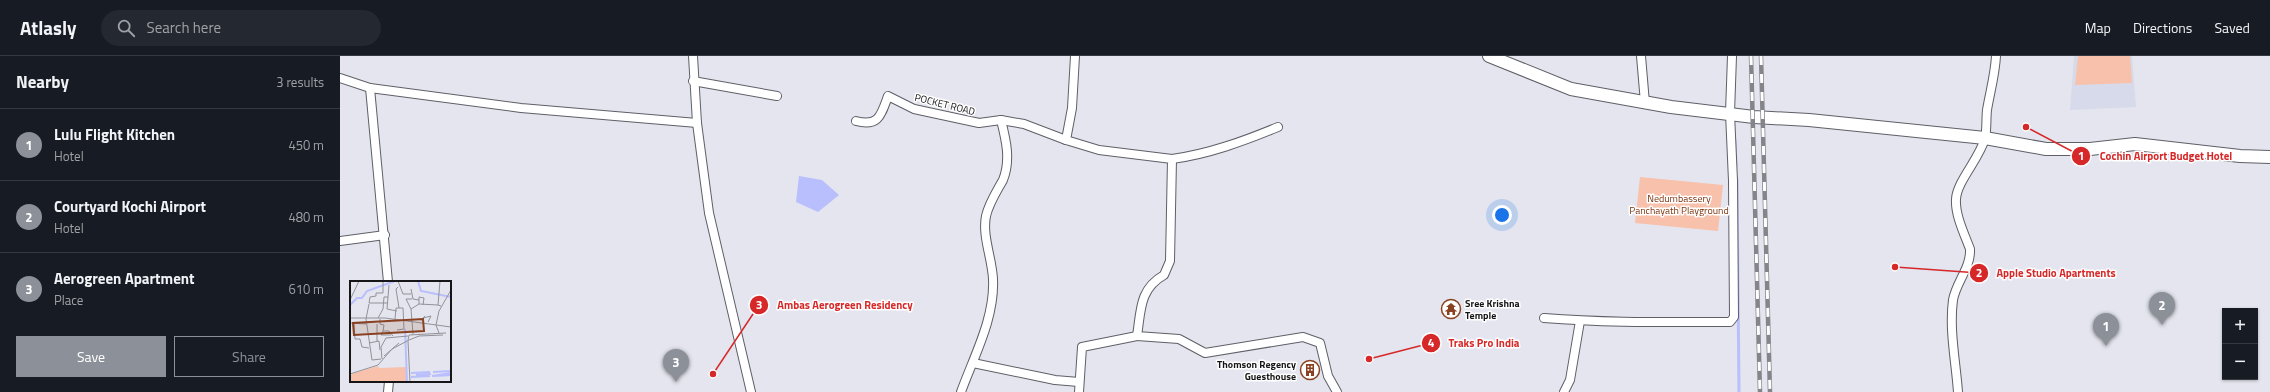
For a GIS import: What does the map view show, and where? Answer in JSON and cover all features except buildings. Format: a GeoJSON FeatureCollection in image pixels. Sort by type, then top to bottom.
{"type":"FeatureCollection","features":[{"type":"Feature","properties":{"kind":"main road"},"geometry":{"type":"LineString","coordinates":[[1489,56],[1572,89],[1645,103],[1730,113],[1985,138],[2046,148],[2090,149],[2135,144],[2240,156],[2270,157]]}},
{"type":"Feature","properties":{"kind":"street"},"geometry":{"type":"LineString","coordinates":[[692,56],[697,123],[709,213],[750,392]]}},
{"type":"Feature","properties":{"kind":"street"},"geometry":{"type":"LineString","coordinates":[[1066,140],[1072,108],[1075,56]]}},
{"type":"Feature","properties":{"kind":"street"},"geometry":{"type":"LineString","coordinates":[[1641,56],[1645,103]]}},
{"type":"Feature","properties":{"kind":"street"},"geometry":{"type":"LineString","coordinates":[[1544,318],[1580,321],[1714,322],[1732,320],[1734,317],[1733,181],[1730,113],[1732,56]]}},
{"type":"Feature","properties":{"kind":"street"},"geometry":{"type":"LineString","coordinates":[[1958,392],[1953,302],[1956,287],[1970,255],[1970,248],[1956,209],[1956,196],[1960,185],[1975,162],[1985,138],[1988,102],[1995,74],[1996,56]]}},
{"type":"Feature","properties":{"kind":"street"},"geometry":{"type":"LineString","coordinates":[[340,78],[370,88],[521,108],[697,123]]}},
{"type":"Feature","properties":{"kind":"street"},"geometry":{"type":"LineString","coordinates":[[693,81],[776,96]]}},
{"type":"Feature","properties":{"kind":"street"},"geometry":{"type":"LineString","coordinates":[[370,88],[385,235],[388,281]]}},
{"type":"Feature","properties":{"kind":"street","name":"POCKET ROAD"},"geometry":{"type":"LineString","coordinates":[[856,121],[872,123],[877,120],[888,96],[914,109],[980,123],[1001,120],[1024,124],[1066,140],[1099,150],[1172,159]]}},
{"type":"Feature","properties":{"kind":"street"},"geometry":{"type":"LineString","coordinates":[[961,392],[973,363],[992,304],[993,279],[985,227],[986,214],[1003,178],[1007,165],[1008,153],[1001,120]]}},
{"type":"Feature","properties":{"kind":"street"},"geometry":{"type":"LineString","coordinates":[[1137,336],[1143,297],[1153,282],[1164,276],[1170,261],[1172,159],[1200,154],[1233,145],[1278,127]]}},
{"type":"Feature","properties":{"kind":"street"},"geometry":{"type":"LineString","coordinates":[[340,240],[385,235]]}},
{"type":"Feature","properties":{"kind":"street"},"geometry":{"type":"LineString","coordinates":[[1564,392],[1570,380],[1580,321]]}},
{"type":"Feature","properties":{"kind":"street"},"geometry":{"type":"LineString","coordinates":[[1079,392],[1082,347],[1137,336],[1179,339],[1205,353],[1303,337],[1320,343],[1328,376],[1337,392]]}},
{"type":"Feature","properties":{"kind":"street"},"geometry":{"type":"LineString","coordinates":[[973,363],[1056,380],[1079,382]]}},
{"type":"Feature","properties":{"kind":"street"},"geometry":{"type":"LineString","coordinates":[[388,392],[389,382]]}},
{"type":"Feature","properties":{"kind":"shaded area"},"geometry":{"type":"Polygon","coordinates":[[[2074,56],[2132,56],[2136,107],[2070,110],[2074,56]]]}},
{"type":"Feature","properties":{"kind":"green space"},"geometry":{"type":"Polygon","coordinates":[[[2078,56],[2130,56],[2132,83],[2075,85],[2078,56]]]}},
{"type":"Feature","properties":{"kind":"green space","name":"Nedumbassery Panchayath Playground"},"geometry":{"type":"Polygon","coordinates":[[[1640,177],[1723,185],[1718,231],[1635,223],[1640,177]]]}},
{"type":"Feature","properties":{"kind":"water"},"geometry":{"type":"Polygon","coordinates":[[[799,176],[822,180],[839,195],[818,212],[796,202],[799,176]]]}},
{"type":"Feature","properties":{"kind":"waterway"},"geometry":{"type":"LineString","coordinates":[[1735,140],[1736,166]]}},
{"type":"Feature","properties":{"kind":"waterway"},"geometry":{"type":"LineString","coordinates":[[1737,180],[1739,392]]}},
{"type":"Feature","properties":{"kind":"railway"},"geometry":{"type":"LineString","coordinates":[[1751,56],[1760,392]]}},
{"type":"Feature","properties":{"kind":"railway"},"geometry":{"type":"LineString","coordinates":[[1761,56],[1770,392]]}},
{"type":"Feature","properties":{"kind":"place","name":"Cochin Airport Budget Hotel"},"geometry":{"type":"Point","coordinates":[2026,127]}},
{"type":"Feature","properties":{"kind":"place","name":"Apple Studio Apartments"},"geometry":{"type":"Point","coordinates":[1895,267]}},
{"type":"Feature","properties":{"kind":"place","name":"Sree Krishna Temple"},"geometry":{"type":"Point","coordinates":[1451,309]}},
{"type":"Feature","properties":{"kind":"place","name":"Courtyard Kochi Airport"},"geometry":{"type":"Point","coordinates":[2162,325]}},
{"type":"Feature","properties":{"kind":"place","name":"Lulu Flight Kitchen"},"geometry":{"type":"Point","coordinates":[2106,346]}},
{"type":"Feature","properties":{"kind":"place","name":"Traks Pro India"},"geometry":{"type":"Point","coordinates":[1369,359]}},
{"type":"Feature","properties":{"kind":"place","name":"Thomson Regency Guesthouse"},"geometry":{"type":"Point","coordinates":[1310,370]}},
{"type":"Feature","properties":{"kind":"place","name":"Ambas Aerogreen Residency"},"geometry":{"type":"Point","coordinates":[713,374]}},
{"type":"Feature","properties":{"kind":"place","name":"Aerogreen Apartment"},"geometry":{"type":"Point","coordinates":[676,382]}}]}
